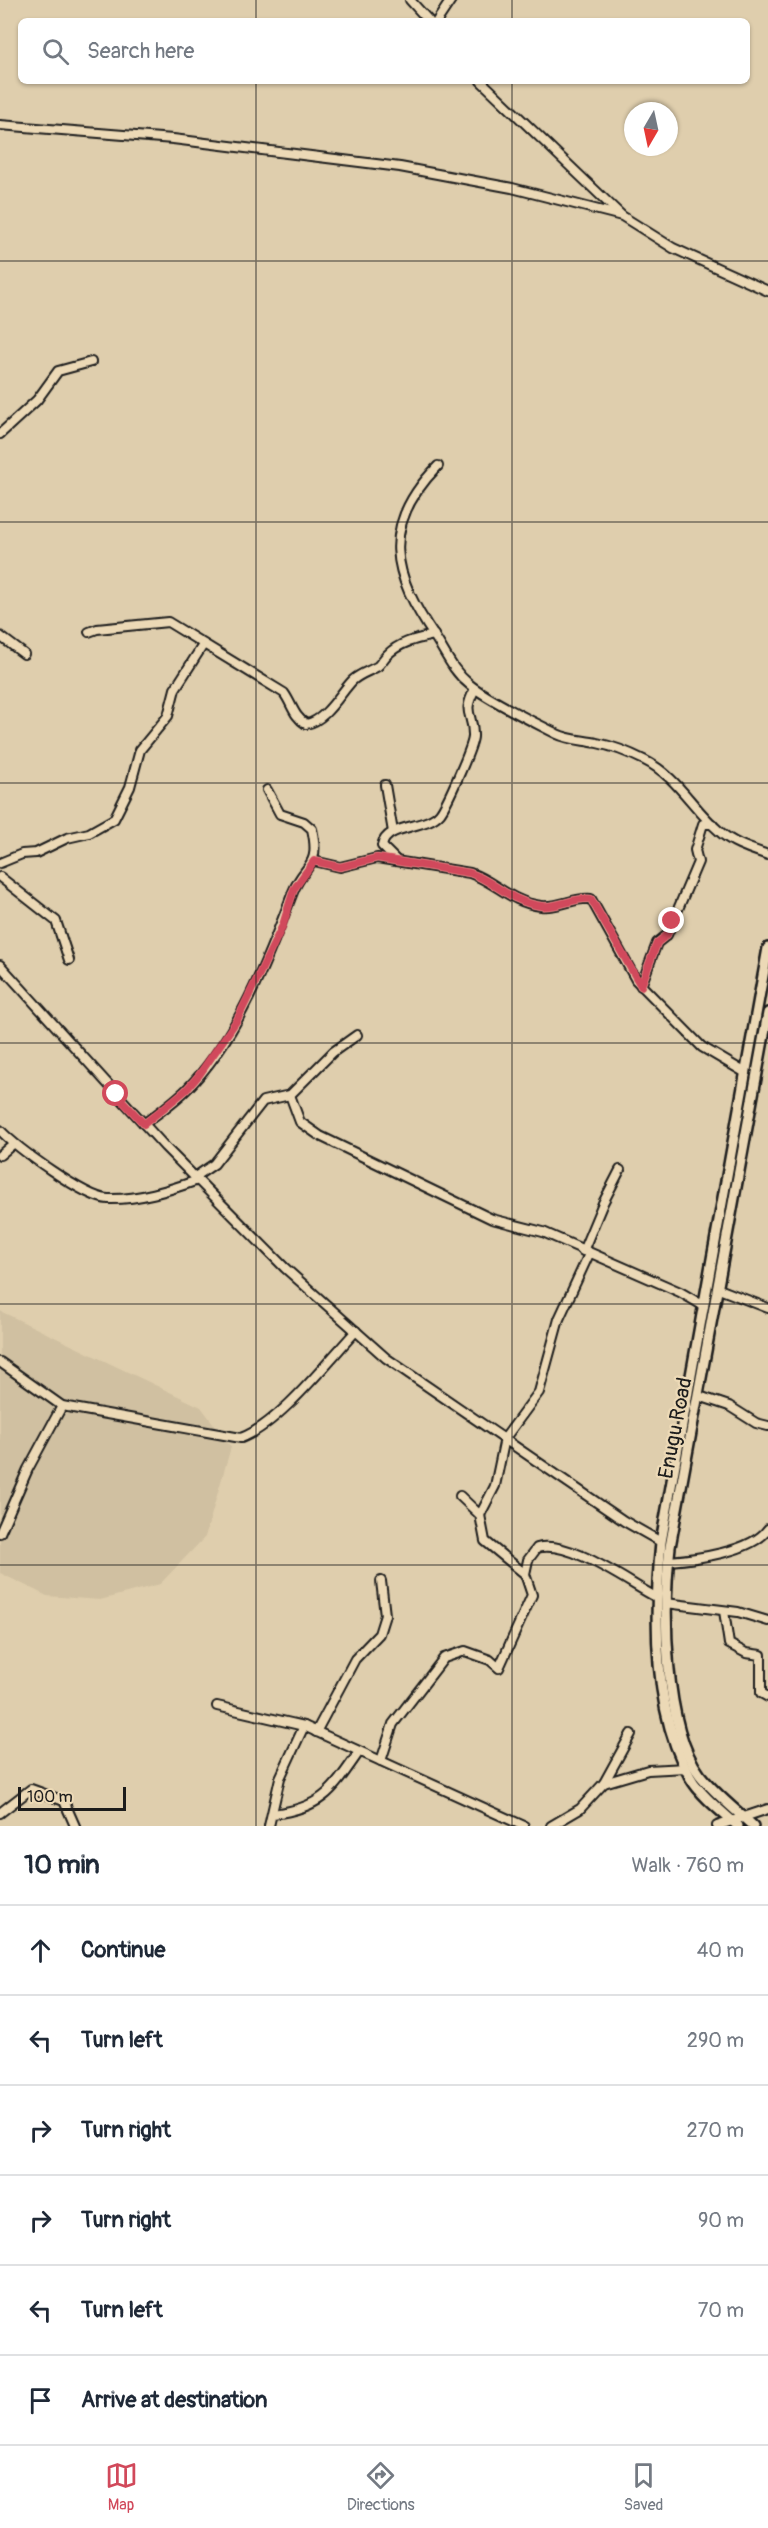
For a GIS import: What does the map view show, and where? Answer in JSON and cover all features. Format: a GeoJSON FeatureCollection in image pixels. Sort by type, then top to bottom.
{"type":"FeatureCollection","features":[{"type":"Feature","properties":{"kind":"main road"},"geometry":{"type":"LineString","coordinates":[[738,1822],[694,1783],[673,1733],[662,1679],[656,1597],[661,1542],[768,948]]}},
{"type":"Feature","properties":{"kind":"main road","name":"Enugu Road"},"geometry":{"type":"LineString","coordinates":[[753,1826],[738,1822],[701,1776],[687,1747],[671,1677],[666,1603],[669,1561],[768,1013]]}},
{"type":"Feature","properties":{"kind":"street"},"geometry":{"type":"LineString","coordinates":[[410,0],[426,18]]}},
{"type":"Feature","properties":{"kind":"street"},"geometry":{"type":"LineString","coordinates":[[439,18],[451,0]]}},
{"type":"Feature","properties":{"kind":"street"},"geometry":{"type":"LineString","coordinates":[[484,84],[622,216],[673,248],[768,291]]}},
{"type":"Feature","properties":{"kind":"street"},"geometry":{"type":"LineString","coordinates":[[0,125],[173,139],[400,167],[512,188],[622,216]]}},
{"type":"Feature","properties":{"kind":"street"},"geometry":{"type":"LineString","coordinates":[[0,434],[37,400],[58,371],[91,362]]}},
{"type":"Feature","properties":{"kind":"street"},"geometry":{"type":"LineString","coordinates":[[438,466],[410,502],[397,536],[396,546],[414,608],[458,674],[475,689],[559,735],[599,743],[644,760],[677,783],[712,824],[732,842],[768,855]]}},
{"type":"Feature","properties":{"kind":"street"},"geometry":{"type":"LineString","coordinates":[[89,632],[97,629],[165,622],[284,693],[292,704],[297,718],[306,724],[311,723],[329,708],[354,679],[366,670],[377,666],[388,654],[405,642],[434,635]]}},
{"type":"Feature","properties":{"kind":"street"},"geometry":{"type":"LineString","coordinates":[[0,636],[24,654]]}},
{"type":"Feature","properties":{"kind":"street"},"geometry":{"type":"LineString","coordinates":[[0,863],[22,854],[36,853],[67,838],[89,833],[114,819],[130,787],[140,750],[168,716],[175,689],[203,645]]}},
{"type":"Feature","properties":{"kind":"street"},"geometry":{"type":"LineString","coordinates":[[399,861],[388,854],[382,846],[386,837],[393,832],[428,821],[440,813],[462,771],[464,758],[473,740],[467,706],[475,689]]}},
{"type":"Feature","properties":{"kind":"street"},"geometry":{"type":"LineString","coordinates":[[385,785],[393,832]]}},
{"type":"Feature","properties":{"kind":"street"},"geometry":{"type":"LineString","coordinates":[[144,1124],[186,1090],[237,1020],[283,925],[294,889],[314,861],[312,829],[304,822],[280,814],[274,807],[267,790]]}},
{"type":"Feature","properties":{"kind":"street"},"geometry":{"type":"LineString","coordinates":[[641,986],[657,943],[667,935],[698,862],[695,850],[703,824],[712,824]]}},
{"type":"Feature","properties":{"kind":"street"},"geometry":{"type":"LineString","coordinates":[[314,861],[340,867],[377,858],[470,873],[481,877],[505,894],[542,906],[555,907],[591,899],[641,986],[702,1047],[746,1073]]}},
{"type":"Feature","properties":{"kind":"street"},"geometry":{"type":"LineString","coordinates":[[0,878],[56,921],[69,960]]}},
{"type":"Feature","properties":{"kind":"street"},"geometry":{"type":"LineString","coordinates":[[0,965],[222,1208],[386,1358],[624,1521],[661,1542]]}},
{"type":"Feature","properties":{"kind":"street"},"geometry":{"type":"LineString","coordinates":[[0,1130],[13,1144],[85,1191],[100,1198],[166,1192],[196,1179],[214,1164],[264,1101],[290,1095],[333,1052],[357,1035]]}},
{"type":"Feature","properties":{"kind":"street"},"geometry":{"type":"LineString","coordinates":[[290,1095],[300,1122],[320,1136],[492,1219],[543,1232],[680,1292],[704,1306]]}},
{"type":"Feature","properties":{"kind":"street"},"geometry":{"type":"LineString","coordinates":[[0,1155],[13,1144]]}},
{"type":"Feature","properties":{"kind":"street"},"geometry":{"type":"LineString","coordinates":[[480,1515],[486,1508],[495,1486],[505,1438],[539,1392],[560,1319],[603,1203],[620,1170]]}},
{"type":"Feature","properties":{"kind":"street"},"geometry":{"type":"LineString","coordinates":[[718,1289],[768,1308]]}},
{"type":"Feature","properties":{"kind":"street"},"geometry":{"type":"LineString","coordinates":[[0,1362],[62,1406],[241,1438],[255,1433],[279,1413],[356,1331]]}},
{"type":"Feature","properties":{"kind":"street"},"geometry":{"type":"LineString","coordinates":[[699,1396],[729,1406],[756,1423],[768,1426]]}},
{"type":"Feature","properties":{"kind":"street"},"geometry":{"type":"LineString","coordinates":[[0,1533],[28,1469],[62,1406]]}},
{"type":"Feature","properties":{"kind":"street"},"geometry":{"type":"LineString","coordinates":[[460,1496],[480,1515],[486,1541],[525,1574]]}},
{"type":"Feature","properties":{"kind":"street"},"geometry":{"type":"LineString","coordinates":[[669,1561],[698,1558],[750,1544],[763,1536],[768,1529]]}},
{"type":"Feature","properties":{"kind":"street"},"geometry":{"type":"LineString","coordinates":[[381,1761],[393,1724],[444,1658],[465,1651],[490,1660],[500,1668],[532,1595],[525,1574],[528,1560],[537,1548],[552,1547],[573,1553],[604,1567],[656,1597]]}},
{"type":"Feature","properties":{"kind":"street"},"geometry":{"type":"LineString","coordinates":[[316,1732],[355,1659],[379,1634],[385,1615],[381,1581]]}},
{"type":"Feature","properties":{"kind":"street"},"geometry":{"type":"LineString","coordinates":[[666,1603],[724,1611],[768,1621]]}},
{"type":"Feature","properties":{"kind":"street"},"geometry":{"type":"LineString","coordinates":[[724,1611],[729,1644],[746,1653],[761,1655],[761,1693],[768,1697]]}},
{"type":"Feature","properties":{"kind":"street"},"geometry":{"type":"LineString","coordinates":[[218,1706],[304,1726],[524,1826]]}},
{"type":"Feature","properties":{"kind":"street"},"geometry":{"type":"LineString","coordinates":[[269,1826],[280,1778],[304,1726]]}},
{"type":"Feature","properties":{"kind":"street"},"geometry":{"type":"LineString","coordinates":[[551,1826],[580,1809],[604,1783],[631,1734]]}},
{"type":"Feature","properties":{"kind":"street"},"geometry":{"type":"LineString","coordinates":[[273,1814],[297,1811],[312,1806],[340,1779],[359,1752]]}},
{"type":"Feature","properties":{"kind":"street"},"geometry":{"type":"LineString","coordinates":[[604,1783],[648,1770],[686,1768]]}},
{"type":"Feature","properties":{"kind":"street"},"geometry":{"type":"LineString","coordinates":[[0,1814],[31,1789],[64,1801],[75,1826]]}},
{"type":"Feature","properties":{"kind":"street"},"geometry":{"type":"LineString","coordinates":[[717,1826],[738,1822],[768,1809]]}},
{"type":"Feature","properties":{"kind":"shaded area"},"geometry":{"type":"Polygon","coordinates":[[[0,1311],[201,1407],[231,1447],[205,1537],[160,1584],[100,1600],[47,1596],[0,1573],[0,1311]]]}},
{"type":"Feature","properties":{"kind":"route"},"geometry":{"type":"LineString","coordinates":[[116,1094],[144,1124],[186,1090],[199,1075],[237,1020],[283,925],[294,889],[314,861],[340,867],[377,858],[470,873],[481,877],[505,894],[542,906],[555,907],[591,899],[636,981],[641,986],[657,943],[667,935],[672,921]]}}]}
